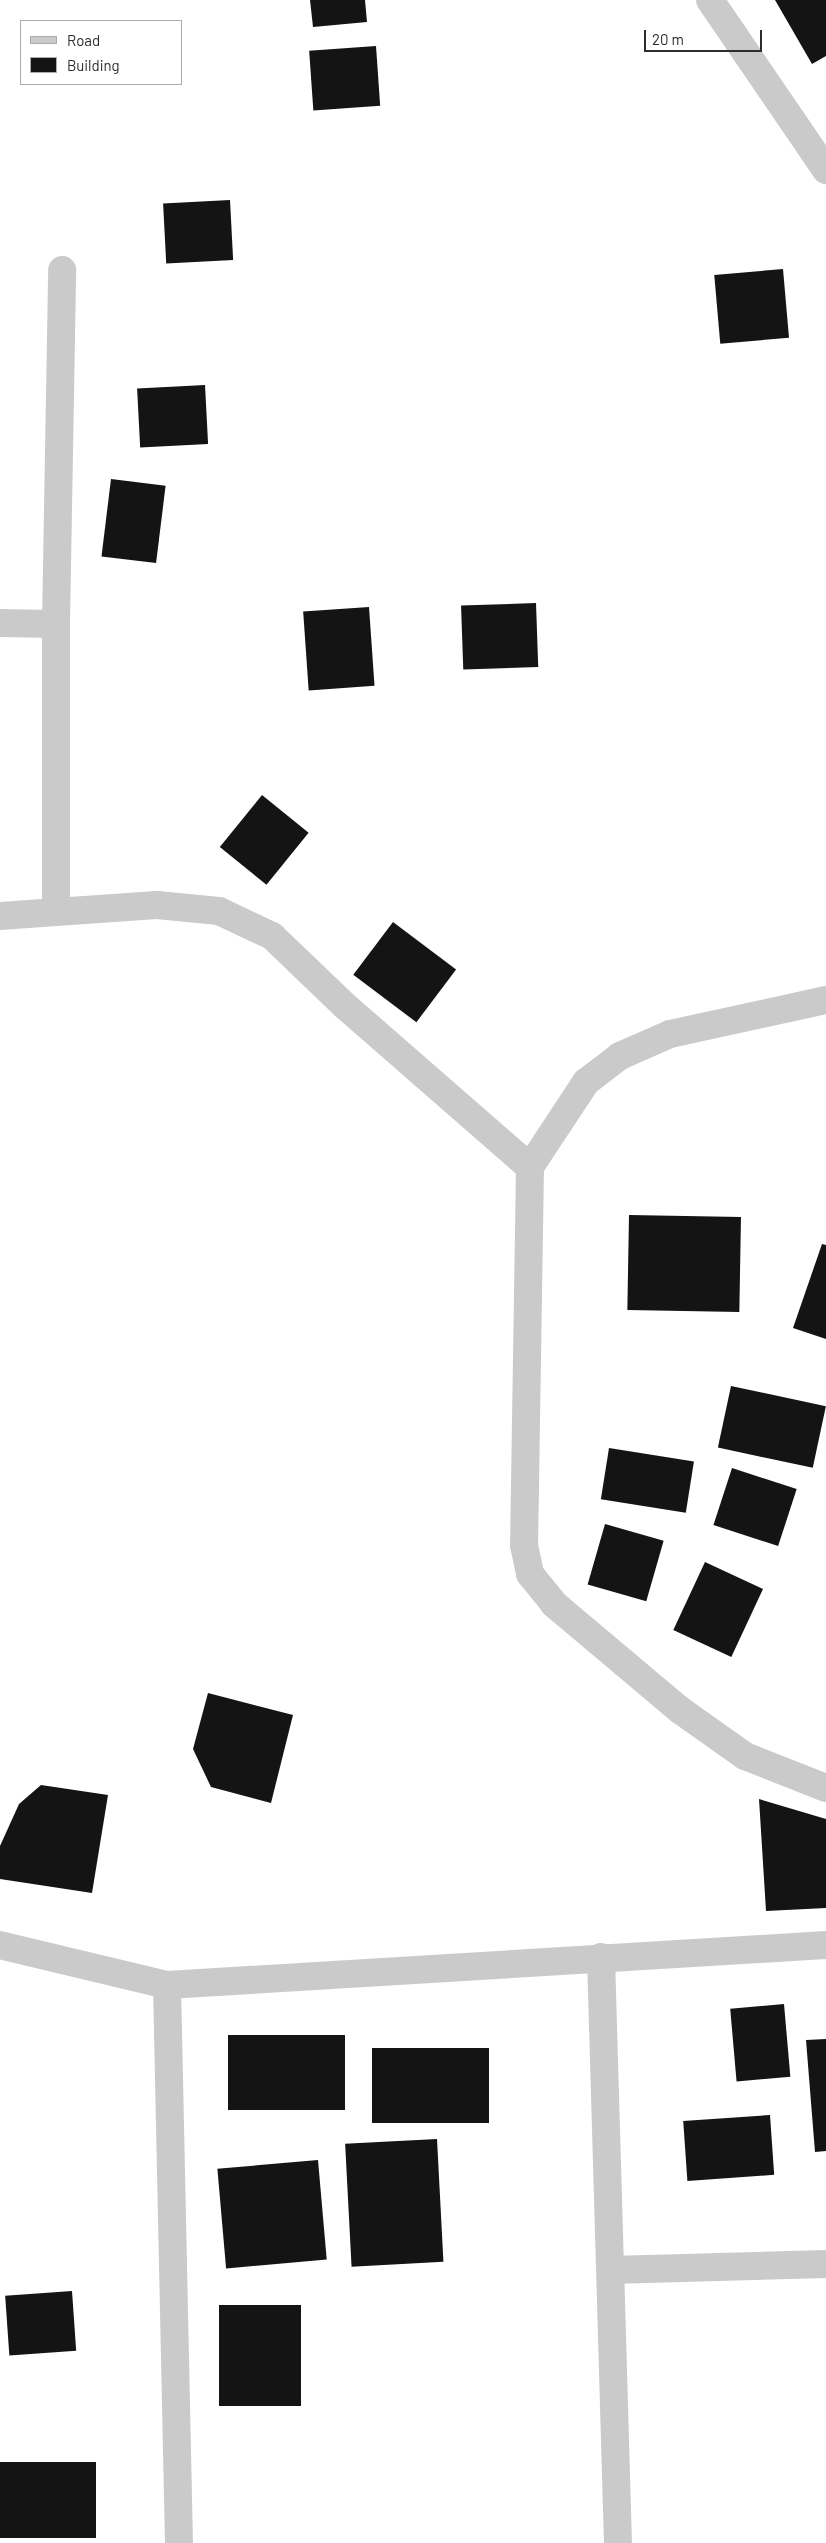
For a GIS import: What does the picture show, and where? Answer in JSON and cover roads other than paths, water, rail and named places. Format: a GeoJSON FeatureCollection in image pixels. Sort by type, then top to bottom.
{"type":"FeatureCollection","features":[{"type":"Feature","properties":{"kind":"street"},"geometry":{"type":"LineString","coordinates":[[710,0],[826,170]]}},
{"type":"Feature","properties":{"kind":"street"},"geometry":{"type":"LineString","coordinates":[[56,912],[56,624],[62,270]]}},
{"type":"Feature","properties":{"kind":"street"},"geometry":{"type":"LineString","coordinates":[[0,623],[56,624]]}},
{"type":"Feature","properties":{"kind":"street"},"geometry":{"type":"LineString","coordinates":[[0,916],[156,905],[219,911],[272,936],[344,1005],[530,1167]]}},
{"type":"Feature","properties":{"kind":"street"},"geometry":{"type":"LineString","coordinates":[[826,1000],[670,1034],[620,1056],[586,1082],[530,1167],[524,1545],[530,1574],[554,1604],[680,1710],[745,1756],[826,1788]]}},
{"type":"Feature","properties":{"kind":"street"},"geometry":{"type":"LineString","coordinates":[[0,1944],[167,1985],[601,1957],[826,1945]]}},
{"type":"Feature","properties":{"kind":"street"},"geometry":{"type":"LineString","coordinates":[[601,1957],[618,2543]]}},
{"type":"Feature","properties":{"kind":"street"},"geometry":{"type":"LineString","coordinates":[[167,1985],[179,2543]]}},
{"type":"Feature","properties":{"kind":"street"},"geometry":{"type":"LineString","coordinates":[[611,2270],[826,2264]]}}]}
